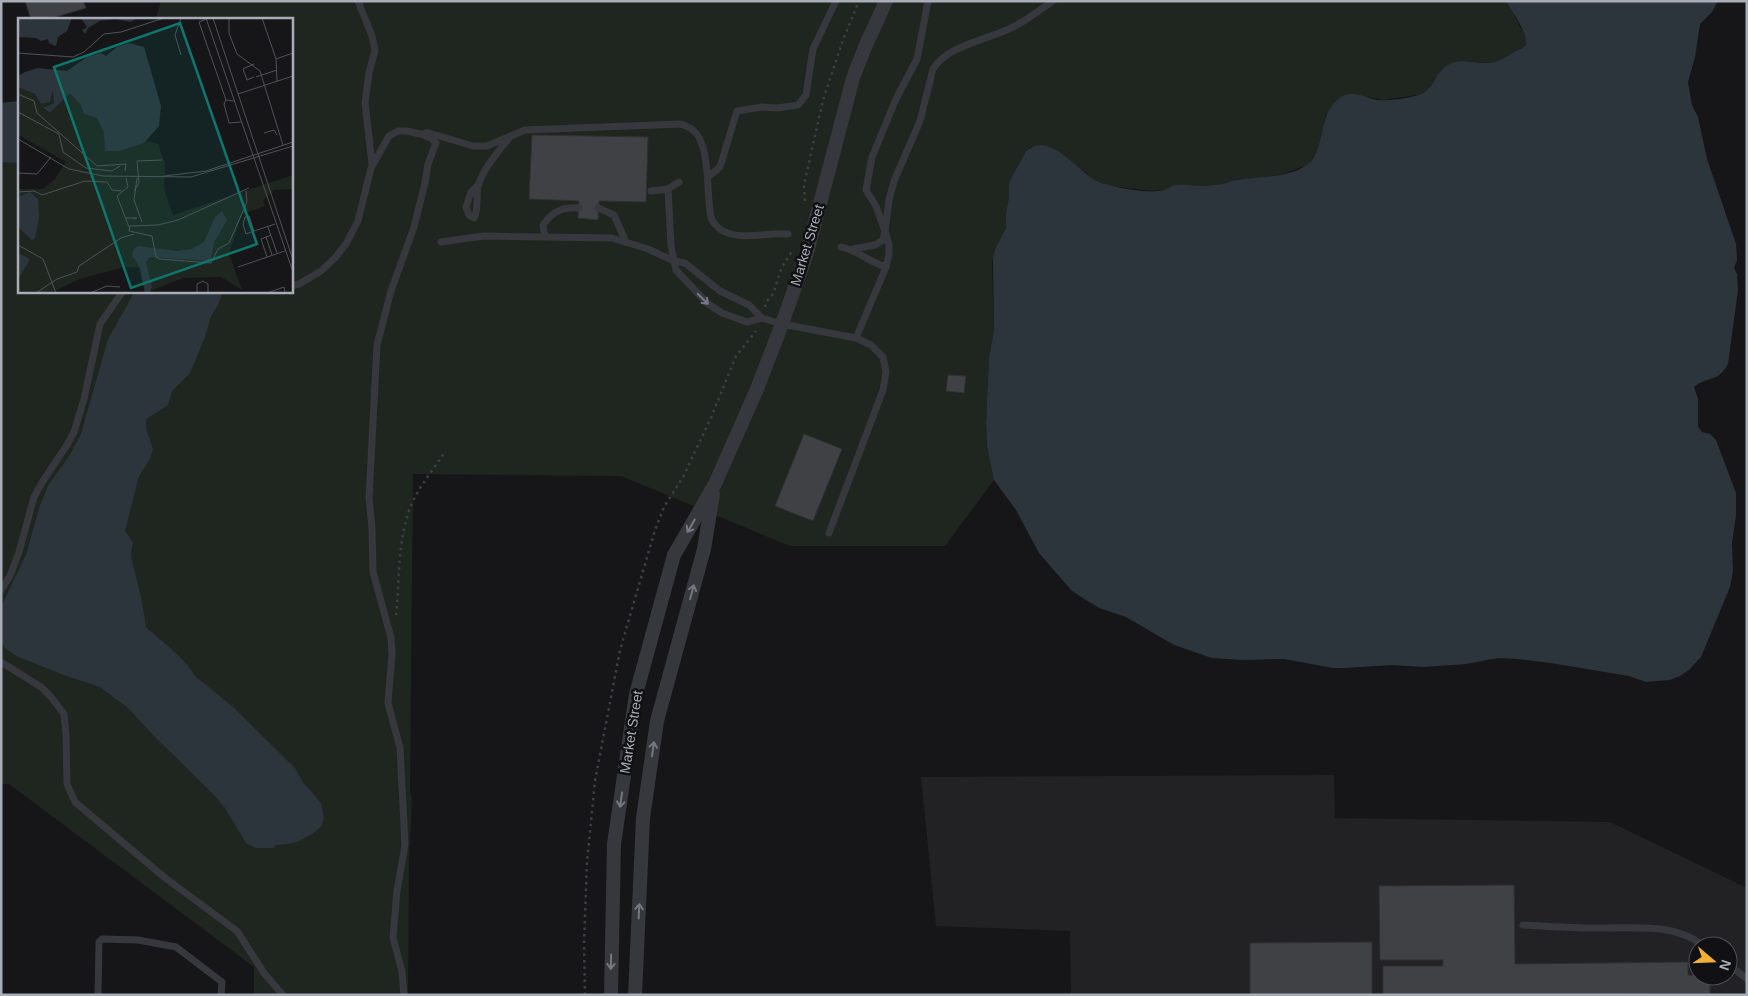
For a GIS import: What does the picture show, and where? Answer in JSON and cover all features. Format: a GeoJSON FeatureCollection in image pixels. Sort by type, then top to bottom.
{"type":"FeatureCollection","features":[{"type":"Feature","properties":{"kind":"street","name":"Market Street"},"geometry":{"type":"LineString","coordinates":[[611,995],[614,844],[636,694],[674,554],[715,484],[757,389],[782,324],[807,253],[853,78],[886,1]]}},
{"type":"Feature","properties":{"kind":"street","name":"Market Street"},"geometry":{"type":"LineString","coordinates":[[635,995],[643,818],[657,721],[704,549],[715,484]]}},
{"type":"Feature","properties":{"kind":"lane"},"geometry":{"type":"LineString","coordinates":[[292,286],[299,284],[321,271],[346,244],[358,221],[371,168],[372,158],[365,103],[369,73],[375,50],[372,36],[358,1]]}},
{"type":"Feature","properties":{"kind":"lane"},"geometry":{"type":"LineString","coordinates":[[708,177],[720,166],[737,111],[762,107],[778,108],[798,104],[806,95],[813,48],[836,1]]}},
{"type":"Feature","properties":{"kind":"lane"},"geometry":{"type":"LineString","coordinates":[[856,338],[886,268],[889,255],[889,245],[885,231],[876,206],[866,190],[872,156],[896,99],[917,59],[928,1]]}},
{"type":"Feature","properties":{"kind":"lane"},"geometry":{"type":"LineString","coordinates":[[853,250],[880,243],[883,240],[888,200],[894,180],[915,134],[937,62],[952,52],[1019,24],[1053,1]]}},
{"type":"Feature","properties":{"kind":"lane"},"geometry":{"type":"LineString","coordinates":[[421,134],[429,133],[472,146],[487,146],[525,130],[680,124],[694,130],[701,140],[708,177],[711,218],[722,230],[744,235],[788,234]]}},
{"type":"Feature","properties":{"kind":"lane"},"geometry":{"type":"LineString","coordinates":[[371,168],[389,136],[398,131],[421,134],[431,138],[436,144],[428,164],[414,227],[385,311],[377,345],[369,498],[373,572],[391,638],[392,654],[388,704],[400,748],[405,830],[404,858],[397,891],[393,937],[402,972],[404,995]]}},
{"type":"Feature","properties":{"kind":"lane"},"geometry":{"type":"LineString","coordinates":[[479,184],[482,175],[509,138]]}},
{"type":"Feature","properties":{"kind":"lane"},"geometry":{"type":"LineString","coordinates":[[651,191],[668,189],[679,182]]}},
{"type":"Feature","properties":{"kind":"lane"},"geometry":{"type":"LineString","coordinates":[[668,189],[671,246],[676,270],[706,303],[722,312],[747,322],[762,318]]}},
{"type":"Feature","properties":{"kind":"lane"},"geometry":{"type":"LineString","coordinates":[[545,237],[543,225],[550,215],[567,208],[579,208]]}},
{"type":"Feature","properties":{"kind":"lane"},"geometry":{"type":"LineString","coordinates":[[598,208],[614,215],[626,242]]}},
{"type":"Feature","properties":{"kind":"lane"},"geometry":{"type":"LineString","coordinates":[[441,242],[483,236],[612,238],[684,263],[720,291],[749,305],[762,318],[782,324],[856,338],[871,345],[883,357],[886,372],[882,390],[829,533]]}},
{"type":"Feature","properties":{"kind":"lane"},"geometry":{"type":"LineString","coordinates":[[841,247],[853,250],[886,268]]}},
{"type":"Feature","properties":{"kind":"lane"},"geometry":{"type":"LineString","coordinates":[[1,590],[10,576],[19,552],[34,497],[74,432],[84,399],[100,324],[122,292]]}},
{"type":"Feature","properties":{"kind":"lane"},"geometry":{"type":"LineString","coordinates":[[1,662],[41,687],[64,714],[67,784],[75,802],[164,877],[237,931],[264,974],[283,995]]}},
{"type":"Feature","properties":{"kind":"lane"},"geometry":{"type":"LineString","coordinates":[[1523,925],[1659,928],[1680,932],[1688,937]]}},
{"type":"Feature","properties":{"kind":"lane"},"geometry":{"type":"LineString","coordinates":[[98,995],[99,942],[102,939],[138,940],[176,947],[222,982],[222,995]]}},
{"type":"Feature","properties":{"kind":"path"},"geometry":{"type":"LineString","coordinates":[[391,638],[396,615],[405,524],[413,501],[444,453]]}},
{"type":"Feature","properties":{"kind":"shaded area"},"geometry":{"type":"Polygon","coordinates":[[[161,1],[1505,1],[1527,36],[1527,43],[1507,57],[1494,62],[1465,61],[1435,78],[1429,90],[1424,94],[1383,100],[1367,97],[1326,114],[1319,145],[1308,165],[1282,174],[1236,180],[1222,184],[1201,186],[1176,185],[1154,191],[1109,186],[1093,179],[1062,154],[1037,146],[1030,147],[1009,182],[1006,228],[996,247],[992,263],[994,330],[989,358],[986,423],[987,447],[994,480],[945,546],[790,546],[621,476],[413,474],[410,791],[412,799],[409,859],[408,995],[254,995],[254,967],[9,784],[1,784],[1,103],[18,101],[18,292],[292,292],[292,18],[156,18],[161,1]]]}},
{"type":"Feature","properties":{"kind":"shaded area"},"geometry":{"type":"Polygon","coordinates":[[[1505,1],[1718,1],[1712,12],[1700,24],[1695,57],[1688,82],[1692,105],[1698,117],[1707,159],[1736,244],[1737,260],[1734,268],[1737,274],[1738,290],[1728,364],[1716,377],[1699,383],[1694,387],[1698,399],[1698,427],[1702,432],[1710,434],[1716,440],[1736,493],[1736,516],[1732,543],[1733,571],[1730,587],[1701,657],[1689,670],[1680,676],[1670,680],[1646,682],[1629,676],[1517,659],[1498,658],[1466,664],[1423,667],[1392,665],[1333,668],[1284,659],[1242,660],[1212,658],[1174,645],[1126,617],[1099,608],[1072,591],[1039,553],[1016,510],[994,480],[987,447],[986,423],[989,358],[994,330],[993,257],[1006,228],[1009,182],[1026,151],[1035,146],[1045,146],[1054,149],[1097,181],[1118,187],[1145,191],[1159,191],[1177,185],[1204,186],[1220,184],[1235,180],[1289,173],[1308,164],[1314,157],[1329,109],[1341,97],[1354,94],[1377,100],[1386,100],[1415,96],[1427,90],[1440,71],[1452,63],[1461,61],[1493,62],[1524,47],[1526,44],[1525,35],[1505,1]]]}},
{"type":"Feature","properties":{"kind":"shaded area"},"geometry":{"type":"Polygon","coordinates":[[[18,101],[18,163],[1,162],[1,103],[18,101]]]}},
{"type":"Feature","properties":{"kind":"shaded area"},"geometry":{"type":"Polygon","coordinates":[[[134,292],[221,292],[218,305],[211,316],[205,337],[190,373],[172,391],[168,405],[146,419],[146,429],[153,449],[150,459],[139,476],[125,531],[133,543],[132,560],[146,627],[180,657],[195,676],[233,707],[295,768],[303,782],[321,803],[324,818],[321,827],[297,842],[276,845],[274,848],[256,848],[246,843],[225,808],[214,795],[128,708],[100,687],[16,656],[5,648],[1,642],[1,607],[26,555],[39,508],[48,486],[69,456],[81,434],[108,339],[134,292]]]}},
{"type":"Feature","properties":{"kind":"shaded area"},"geometry":{"type":"Polygon","coordinates":[[[1334,775],[1335,818],[1610,822],[1747,888],[1747,995],[1071,995],[1070,931],[936,926],[921,777],[1334,775]]]}},
{"type":"Feature","properties":{"kind":"building"},"geometry":{"type":"Polygon","coordinates":[[[25,1],[83,1],[86,8],[52,18],[31,18],[25,1]]]}},
{"type":"Feature","properties":{"kind":"building"},"geometry":{"type":"Polygon","coordinates":[[[532,135],[648,137],[646,202],[599,201],[598,220],[578,218],[579,201],[529,199],[532,135]]]}},
{"type":"Feature","properties":{"kind":"building"},"geometry":{"type":"Polygon","coordinates":[[[948,375],[966,376],[964,393],[946,391],[948,375]]]}},
{"type":"Feature","properties":{"kind":"building"},"geometry":{"type":"Polygon","coordinates":[[[804,434],[842,449],[813,521],[775,506],[804,434]]]}},
{"type":"Feature","properties":{"kind":"building"},"geometry":{"type":"Polygon","coordinates":[[[1514,885],[1515,964],[1688,962],[1688,986],[1710,986],[1710,994],[1383,995],[1383,966],[1443,966],[1443,960],[1380,960],[1379,886],[1514,885]]]}},
{"type":"Feature","properties":{"kind":"building"},"geometry":{"type":"Polygon","coordinates":[[[1372,942],[1372,995],[1250,995],[1250,943],[1372,942]]]}}]}
